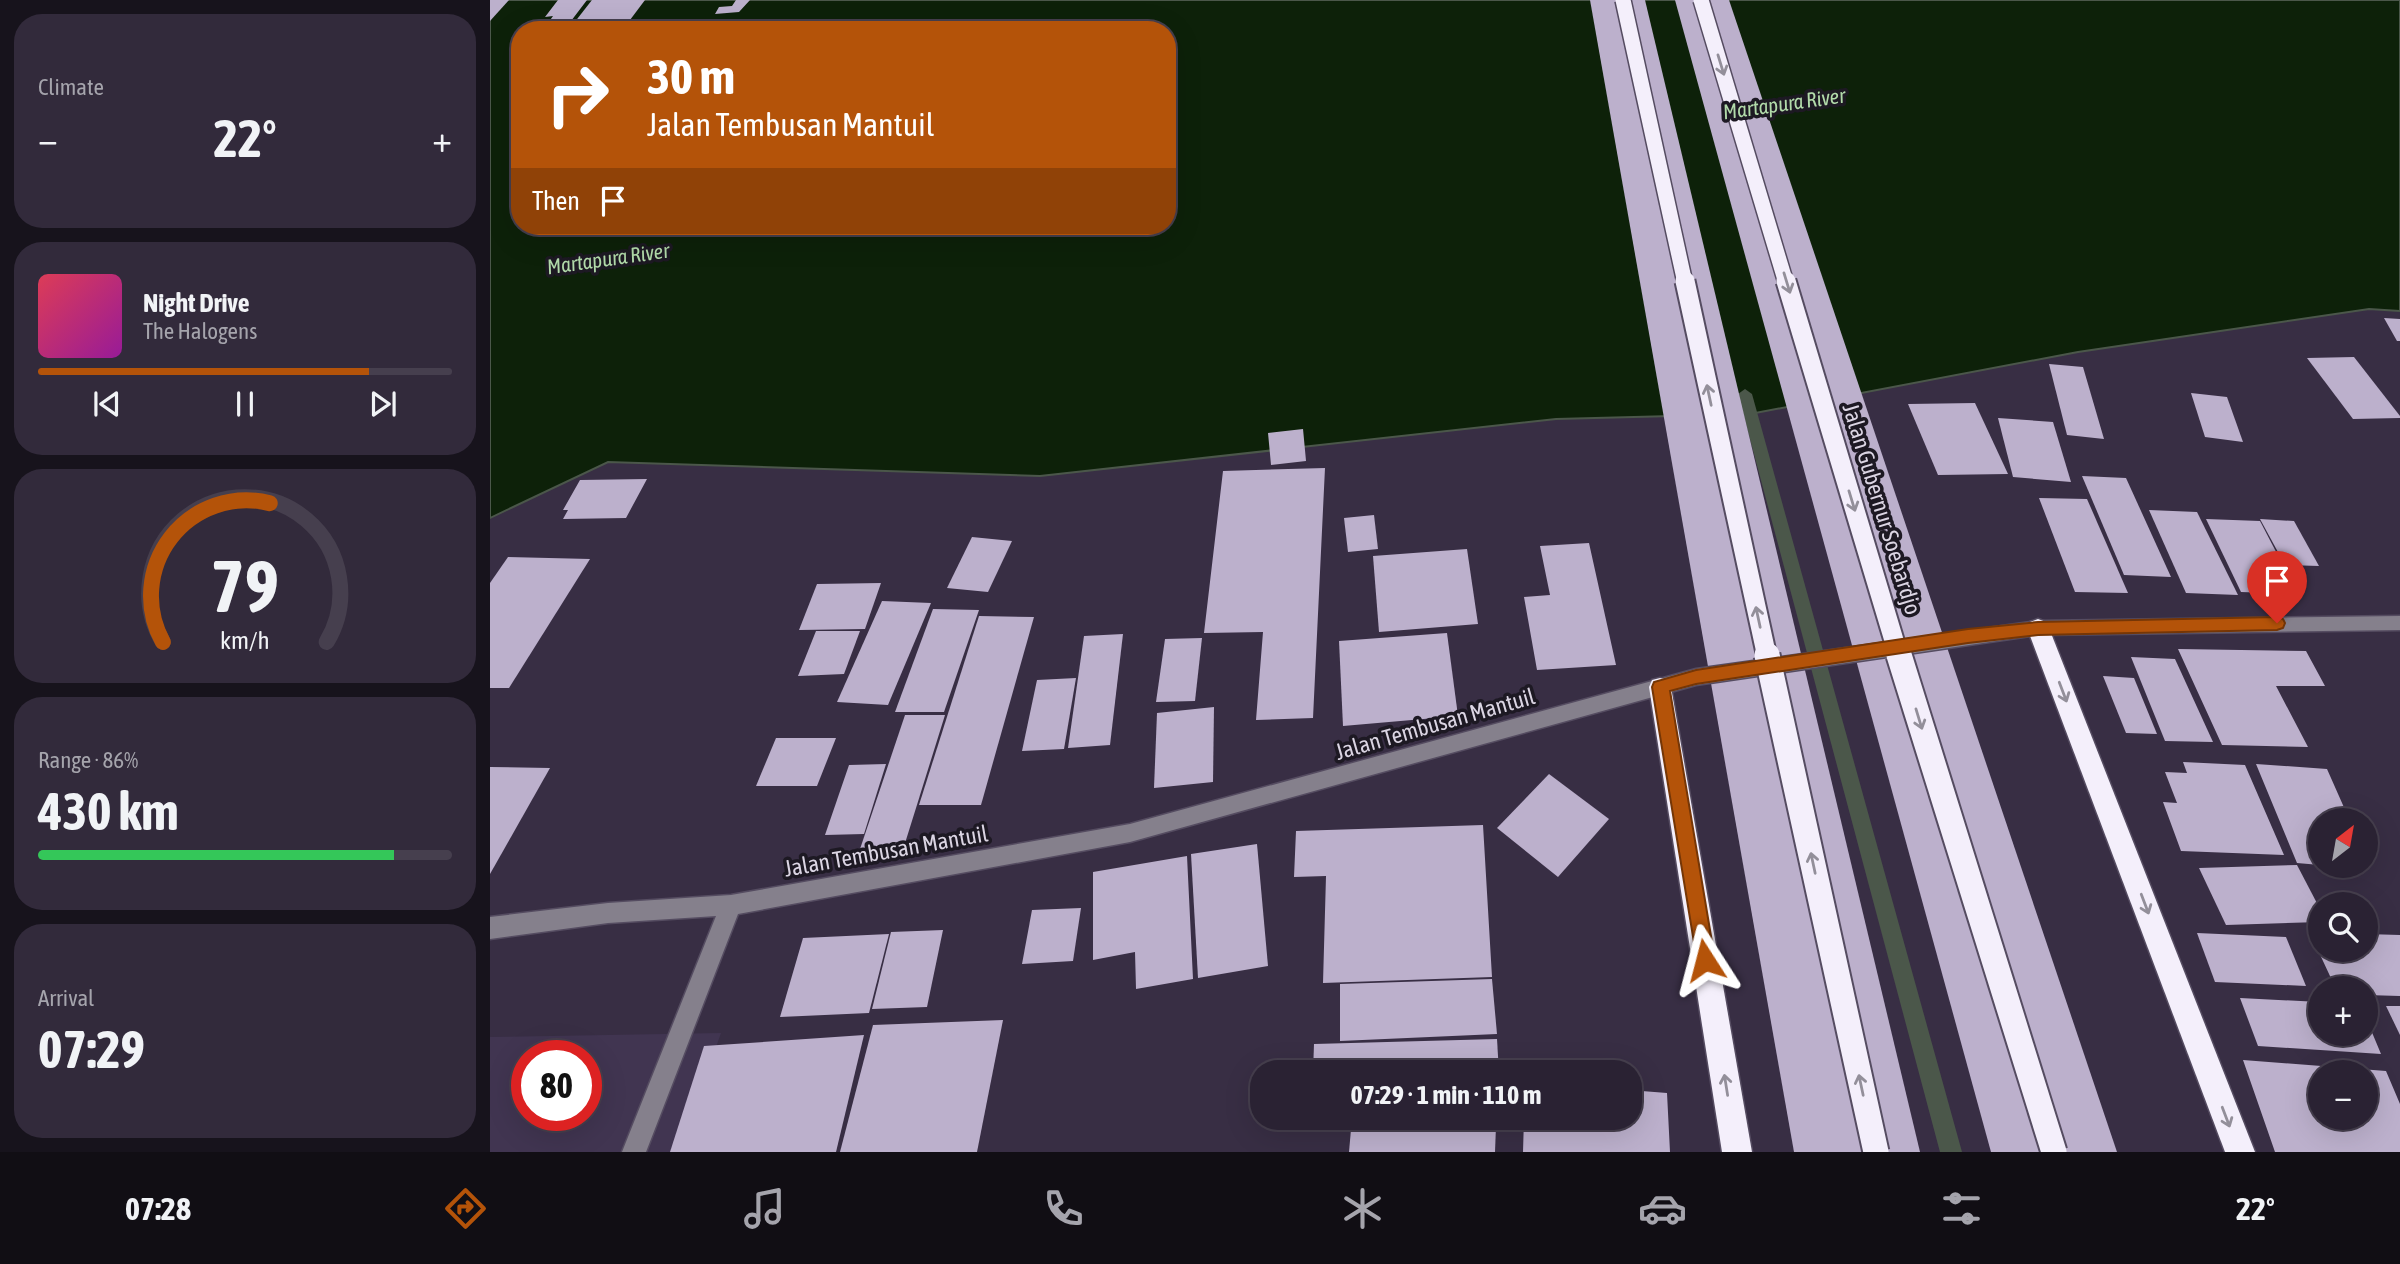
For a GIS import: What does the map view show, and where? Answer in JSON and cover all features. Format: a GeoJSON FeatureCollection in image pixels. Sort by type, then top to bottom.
{"type":"FeatureCollection","features":[{"type":"Feature","properties":{"kind":"highway"},"geometry":{"type":"LineString","coordinates":[[1623,0],[1876,1152]]}},
{"type":"Feature","properties":{"kind":"highway","name":"Jalan Gubernur Soebardjo"},"geometry":{"type":"LineString","coordinates":[[1701,0],[1888,620],[2054,1152]]}},
{"type":"Feature","properties":{"kind":"highway"},"geometry":{"type":"LineString","coordinates":[[2038,628],[2240,1152]]}},
{"type":"Feature","properties":{"kind":"highway"},"geometry":{"type":"LineString","coordinates":[[1660,687],[1737,1152]]}},
{"type":"Feature","properties":{"kind":"street","name":"Jalan Tembusan Mantuil"},"geometry":{"type":"LineString","coordinates":[[490,928],[608,914],[731,905],[1130,832],[1709,675],[2038,628],[2400,623]]}},
{"type":"Feature","properties":{"kind":"street"},"geometry":{"type":"LineString","coordinates":[[634,1152],[731,905]]}},
{"type":"Feature","properties":{"kind":"shaded area"},"geometry":{"type":"Polygon","coordinates":[[[721,1033],[679,1152],[490,1152],[490,1037],[721,1033]]]}},
{"type":"Feature","properties":{"kind":"water","name":"Martapura River"},"geometry":{"type":"Polygon","coordinates":[[[490,0],[2400,0],[2400,311],[2369,309],[2078,352],[1750,414],[1556,419],[1040,476],[608,462],[490,518],[490,0]]]}},
{"type":"Feature","properties":{"kind":"building"},"geometry":{"type":"Polygon","coordinates":[[[490,0],[509,0],[490,21],[490,0]]]}},
{"type":"Feature","properties":{"kind":"building"},"geometry":{"type":"Polygon","coordinates":[[[558,0],[587,0],[571,21],[550,21],[553,16],[545,17],[558,0]]]}},
{"type":"Feature","properties":{"kind":"building"},"geometry":{"type":"Polygon","coordinates":[[[592,0],[645,0],[630,20],[576,21],[592,0]]]}},
{"type":"Feature","properties":{"kind":"building"},"geometry":{"type":"Polygon","coordinates":[[[736,0],[750,0],[739,12],[715,14],[719,7],[732,6],[736,0]]]}},
{"type":"Feature","properties":{"kind":"building"},"geometry":{"type":"Polygon","coordinates":[[[1590,0],[1645,0],[1920,1152],[1794,1152],[1590,0]]]}},
{"type":"Feature","properties":{"kind":"building"},"geometry":{"type":"Polygon","coordinates":[[[1675,0],[1729,0],[2117,1152],[1991,1152],[1675,0]]]}},
{"type":"Feature","properties":{"kind":"building"},"geometry":{"type":"Polygon","coordinates":[[[2384,318],[2400,319],[2400,341],[2397,341],[2384,318]]]}},
{"type":"Feature","properties":{"kind":"building"},"geometry":{"type":"Polygon","coordinates":[[[2354,357],[2400,418],[2353,419],[2307,358],[2354,357]]]}},
{"type":"Feature","properties":{"kind":"building"},"geometry":{"type":"Polygon","coordinates":[[[2049,364],[2083,367],[2104,439],[2067,435],[2049,364]]]}},
{"type":"Feature","properties":{"kind":"building"},"geometry":{"type":"Polygon","coordinates":[[[2191,393],[2227,397],[2243,442],[2205,437],[2191,393]]]}},
{"type":"Feature","properties":{"kind":"building"},"geometry":{"type":"Polygon","coordinates":[[[1975,403],[2008,474],[1938,475],[1908,404],[1975,403]]]}},
{"type":"Feature","properties":{"kind":"building"},"geometry":{"type":"Polygon","coordinates":[[[1998,418],[2053,422],[2071,482],[2013,477],[1998,418]]]}},
{"type":"Feature","properties":{"kind":"building"},"geometry":{"type":"Polygon","coordinates":[[[1303,429],[1306,461],[1271,465],[1268,433],[1303,429]]]}},
{"type":"Feature","properties":{"kind":"building"},"geometry":{"type":"Polygon","coordinates":[[[1325,468],[1313,718],[1256,720],[1263,632],[1204,633],[1223,471],[1325,468]]]}},
{"type":"Feature","properties":{"kind":"building"},"geometry":{"type":"Polygon","coordinates":[[[2082,476],[2126,478],[2171,577],[2124,575],[2082,476]]]}},
{"type":"Feature","properties":{"kind":"building"},"geometry":{"type":"Polygon","coordinates":[[[647,479],[626,518],[563,519],[568,510],[563,510],[580,480],[647,479]]]}},
{"type":"Feature","properties":{"kind":"building"},"geometry":{"type":"Polygon","coordinates":[[[2039,498],[2087,499],[2128,593],[2075,592],[2039,498]]]}},
{"type":"Feature","properties":{"kind":"building"},"geometry":{"type":"Polygon","coordinates":[[[2149,510],[2197,512],[2238,595],[2186,593],[2149,510]]]}},
{"type":"Feature","properties":{"kind":"building"},"geometry":{"type":"Polygon","coordinates":[[[1374,515],[1378,549],[1348,552],[1344,518],[1374,515]]]}},
{"type":"Feature","properties":{"kind":"building"},"geometry":{"type":"Polygon","coordinates":[[[2206,519],[2260,521],[2298,594],[2241,592],[2206,519]]]}},
{"type":"Feature","properties":{"kind":"building"},"geometry":{"type":"Polygon","coordinates":[[[2260,519],[2294,521],[2319,566],[2285,565],[2260,519]]]}},
{"type":"Feature","properties":{"kind":"building"},"geometry":{"type":"Polygon","coordinates":[[[972,537],[1012,541],[988,592],[947,588],[972,537]]]}},
{"type":"Feature","properties":{"kind":"building"},"geometry":{"type":"Polygon","coordinates":[[[1589,543],[1616,665],[1537,670],[1524,597],[1550,595],[1540,546],[1589,543]]]}},
{"type":"Feature","properties":{"kind":"building"},"geometry":{"type":"Polygon","coordinates":[[[1467,549],[1478,624],[1379,632],[1373,556],[1467,549]]]}},
{"type":"Feature","properties":{"kind":"building"},"geometry":{"type":"Polygon","coordinates":[[[508,557],[590,559],[509,688],[490,688],[490,583],[508,557]]]}},
{"type":"Feature","properties":{"kind":"building"},"geometry":{"type":"Polygon","coordinates":[[[881,583],[865,629],[799,630],[817,584],[881,583]]]}},
{"type":"Feature","properties":{"kind":"building"},"geometry":{"type":"Polygon","coordinates":[[[882,601],[931,603],[888,705],[837,702],[882,601]]]}},
{"type":"Feature","properties":{"kind":"building"},"geometry":{"type":"Polygon","coordinates":[[[933,609],[979,610],[944,712],[895,712],[933,609]]]}},
{"type":"Feature","properties":{"kind":"building"},"geometry":{"type":"Polygon","coordinates":[[[979,616],[1034,617],[981,805],[919,805],[979,616]]]}},
{"type":"Feature","properties":{"kind":"building"},"geometry":{"type":"Polygon","coordinates":[[[816,631],[860,631],[844,674],[798,676],[816,631]]]}},
{"type":"Feature","properties":{"kind":"building"},"geometry":{"type":"Polygon","coordinates":[[[1447,633],[1458,716],[1343,726],[1339,641],[1447,633]]]}},
{"type":"Feature","properties":{"kind":"building"},"geometry":{"type":"Polygon","coordinates":[[[1123,634],[1110,745],[1068,748],[1084,636],[1123,634]]]}},
{"type":"Feature","properties":{"kind":"building"},"geometry":{"type":"Polygon","coordinates":[[[1202,638],[1195,701],[1156,702],[1165,639],[1202,638]]]}},
{"type":"Feature","properties":{"kind":"building"},"geometry":{"type":"Polygon","coordinates":[[[2178,649],[2306,651],[2325,686],[2276,686],[2308,747],[2222,745],[2178,649]]]}},
{"type":"Feature","properties":{"kind":"building"},"geometry":{"type":"Polygon","coordinates":[[[2131,657],[2175,659],[2213,742],[2165,741],[2131,657]]]}},
{"type":"Feature","properties":{"kind":"building"},"geometry":{"type":"Polygon","coordinates":[[[2103,676],[2134,678],[2157,734],[2126,733],[2103,676]]]}},
{"type":"Feature","properties":{"kind":"building"},"geometry":{"type":"Polygon","coordinates":[[[1076,678],[1064,749],[1022,751],[1037,680],[1076,678]]]}},
{"type":"Feature","properties":{"kind":"building"},"geometry":{"type":"Polygon","coordinates":[[[1214,707],[1213,782],[1154,788],[1157,713],[1214,707]]]}},
{"type":"Feature","properties":{"kind":"building"},"geometry":{"type":"Polygon","coordinates":[[[905,715],[945,715],[901,856],[858,855],[905,715]]]}},
{"type":"Feature","properties":{"kind":"building"},"geometry":{"type":"Polygon","coordinates":[[[776,738],[836,738],[817,786],[756,786],[776,738]]]}},
{"type":"Feature","properties":{"kind":"building"},"geometry":{"type":"Polygon","coordinates":[[[2183,762],[2245,765],[2284,855],[2181,851],[2163,802],[2177,803],[2165,772],[2187,773],[2183,762]]]}},
{"type":"Feature","properties":{"kind":"building"},"geometry":{"type":"Polygon","coordinates":[[[886,764],[864,834],[825,835],[849,765],[886,764]]]}},
{"type":"Feature","properties":{"kind":"building"},"geometry":{"type":"Polygon","coordinates":[[[2256,764],[2327,769],[2344,808],[2308,808],[2308,864],[2297,863],[2256,764]]]}},
{"type":"Feature","properties":{"kind":"building"},"geometry":{"type":"Polygon","coordinates":[[[490,767],[550,768],[490,874],[490,767]]]}},
{"type":"Feature","properties":{"kind":"building"},"geometry":{"type":"Polygon","coordinates":[[[1549,774],[1609,819],[1558,877],[1497,828],[1549,774]]]}},
{"type":"Feature","properties":{"kind":"building"},"geometry":{"type":"Polygon","coordinates":[[[1483,825],[1492,977],[1323,983],[1326,876],[1294,877],[1296,831],[1483,825]]]}},
{"type":"Feature","properties":{"kind":"building"},"geometry":{"type":"Polygon","coordinates":[[[1257,844],[1268,966],[1198,978],[1191,854],[1257,844]]]}},
{"type":"Feature","properties":{"kind":"building"},"geometry":{"type":"Polygon","coordinates":[[[1187,856],[1193,979],[1136,989],[1135,952],[1093,960],[1093,872],[1187,856]]]}},
{"type":"Feature","properties":{"kind":"building"},"geometry":{"type":"Polygon","coordinates":[[[2297,865],[2311,892],[2308,892],[2308,922],[2226,925],[2199,868],[2297,865]]]}},
{"type":"Feature","properties":{"kind":"building"},"geometry":{"type":"Polygon","coordinates":[[[1081,908],[1073,961],[1022,964],[1032,910],[1081,908]]]}},
{"type":"Feature","properties":{"kind":"building"},"geometry":{"type":"Polygon","coordinates":[[[943,930],[927,1007],[872,1009],[891,932],[943,930]]]}},
{"type":"Feature","properties":{"kind":"building"},"geometry":{"type":"Polygon","coordinates":[[[2197,933],[2286,937],[2306,986],[2215,982],[2197,933]]]}},
{"type":"Feature","properties":{"kind":"building"},"geometry":{"type":"Polygon","coordinates":[[[889,934],[869,1013],[780,1017],[803,938],[889,934]]]}},
{"type":"Feature","properties":{"kind":"building"},"geometry":{"type":"Polygon","coordinates":[[[2378,934],[2400,935],[2400,996],[2378,995],[2378,976],[2330,976],[2323,962],[2378,962],[2378,934]]]}},
{"type":"Feature","properties":{"kind":"building"},"geometry":{"type":"Polygon","coordinates":[[[1492,979],[1497,1034],[1340,1041],[1340,984],[1492,979]]]}},
{"type":"Feature","properties":{"kind":"building"},"geometry":{"type":"Polygon","coordinates":[[[2240,998],[2308,1001],[2308,1046],[2378,1046],[2381,1054],[2258,1046],[2240,998]]]}},
{"type":"Feature","properties":{"kind":"building"},"geometry":{"type":"Polygon","coordinates":[[[2386,1006],[2400,1006],[2400,1035],[2386,1006]]]}},
{"type":"Feature","properties":{"kind":"building"},"geometry":{"type":"Polygon","coordinates":[[[1003,1020],[977,1152],[840,1152],[873,1025],[1003,1020]]]}},
{"type":"Feature","properties":{"kind":"building"},"geometry":{"type":"Polygon","coordinates":[[[864,1035],[836,1152],[670,1152],[704,1046],[864,1035]]]}},
{"type":"Feature","properties":{"kind":"building"},"geometry":{"type":"Polygon","coordinates":[[[1497,1039],[1498,1060],[1313,1060],[1314,1044],[1497,1039]]]}},
{"type":"Feature","properties":{"kind":"building"},"geometry":{"type":"Polygon","coordinates":[[[2243,1060],[2308,1065],[2308,1130],[2378,1130],[2378,1070],[2386,1071],[2400,1104],[2400,1152],[2275,1152],[2243,1060]]]}},
{"type":"Feature","properties":{"kind":"building"},"geometry":{"type":"Polygon","coordinates":[[[1642,1091],[1667,1093],[1670,1152],[1523,1152],[1524,1130],[1642,1130],[1642,1091]]]}},
{"type":"Feature","properties":{"kind":"building"},"geometry":{"type":"Polygon","coordinates":[[[1351,1130],[1496,1130],[1495,1152],[1349,1152],[1351,1130]]]}},
{"type":"Feature","properties":{"kind":"waterway"},"geometry":{"type":"LineString","coordinates":[[1745,394],[1951,1152]]}},
{"type":"Feature","properties":{"kind":"route"},"geometry":{"type":"LineString","coordinates":[[1705,960],[1660,687],[1696,677],[2038,628],[2277,623]]}}]}
